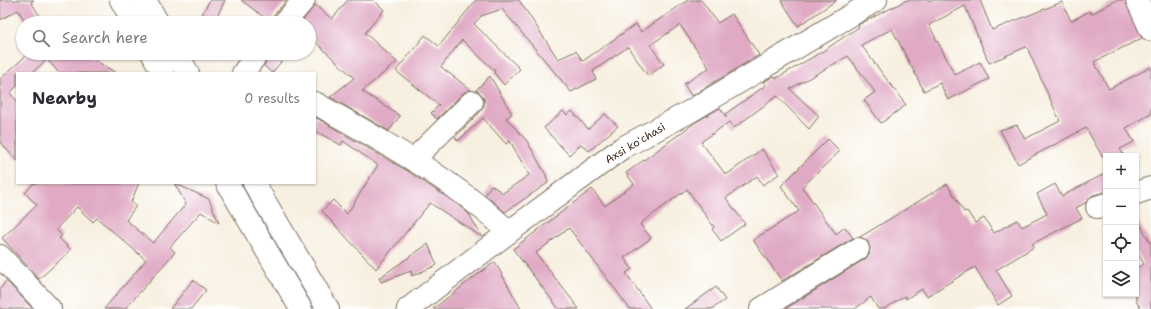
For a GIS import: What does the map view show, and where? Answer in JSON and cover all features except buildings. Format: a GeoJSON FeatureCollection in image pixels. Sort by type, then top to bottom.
{"type":"FeatureCollection","features":[{"type":"Feature","properties":{"kind":"main road"},"geometry":{"type":"LineString","coordinates":[[121,0],[130,16]]}},
{"type":"Feature","properties":{"kind":"main road"},"geometry":{"type":"LineString","coordinates":[[145,0],[154,16]]}},
{"type":"Feature","properties":{"kind":"main road"},"geometry":{"type":"LineString","coordinates":[[290,16],[304,0]]}},
{"type":"Feature","properties":{"kind":"main road","name":"Axsi koʻchasi"},"geometry":{"type":"LineString","coordinates":[[408,309],[622,148],[689,112],[876,0]]}},
{"type":"Feature","properties":{"kind":"main road"},"geometry":{"type":"LineString","coordinates":[[1137,0],[1151,30]]}},
{"type":"Feature","properties":{"kind":"main road"},"geometry":{"type":"LineString","coordinates":[[156,60],[162,72]]}},
{"type":"Feature","properties":{"kind":"main road"},"geometry":{"type":"LineString","coordinates":[[180,60],[187,72]]}},
{"type":"Feature","properties":{"kind":"main road"},"geometry":{"type":"LineString","coordinates":[[414,159],[472,102]]}},
{"type":"Feature","properties":{"kind":"main road"},"geometry":{"type":"LineString","coordinates":[[316,104],[414,159],[493,217],[509,232]]}},
{"type":"Feature","properties":{"kind":"main road"},"geometry":{"type":"LineString","coordinates":[[228,184],[301,309]]}},
{"type":"Feature","properties":{"kind":"main road"},"geometry":{"type":"LineString","coordinates":[[255,184],[328,309]]}},
{"type":"Feature","properties":{"kind":"main road"},"geometry":{"type":"LineString","coordinates":[[1139,192],[1151,188]]}},
{"type":"Feature","properties":{"kind":"main road"},"geometry":{"type":"LineString","coordinates":[[761,309],[858,249]]}},
{"type":"Feature","properties":{"kind":"main road"},"geometry":{"type":"LineString","coordinates":[[2,265],[50,309]]}}]}
